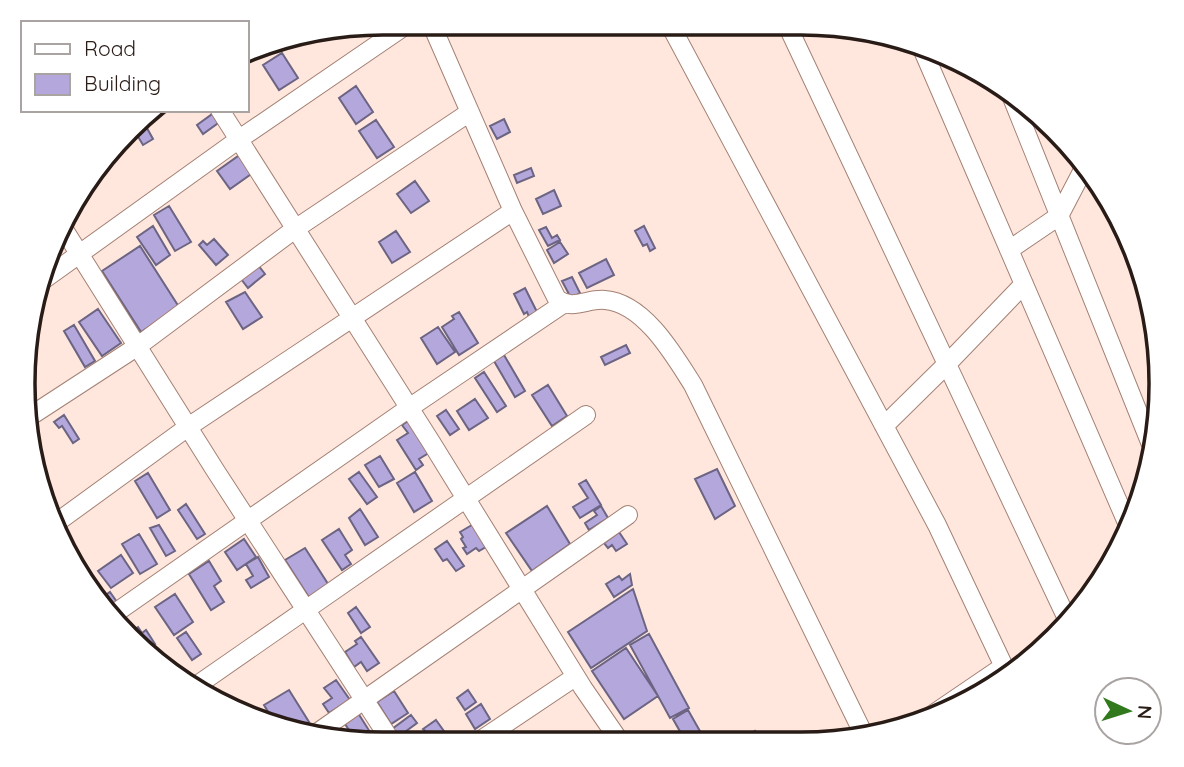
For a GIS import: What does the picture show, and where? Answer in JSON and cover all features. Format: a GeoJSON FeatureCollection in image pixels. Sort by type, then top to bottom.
{"type":"FeatureCollection","features":[{"type":"Feature","properties":{"kind":"street"},"geometry":{"type":"LineString","coordinates":[[52,274],[392,35]]}},
{"type":"Feature","properties":{"kind":"street"},"geometry":{"type":"LineString","coordinates":[[436,35],[513,211],[557,299],[563,304],[574,305],[605,300],[628,308],[650,325],[692,385],[860,726]]}},
{"type":"Feature","properties":{"kind":"street"},"geometry":{"type":"LineString","coordinates":[[675,35],[937,525],[1004,666]]}},
{"type":"Feature","properties":{"kind":"street"},"geometry":{"type":"LineString","coordinates":[[791,35],[1064,612]]}},
{"type":"Feature","properties":{"kind":"street"},"geometry":{"type":"LineString","coordinates":[[927,59],[1123,514]]}},
{"type":"Feature","properties":{"kind":"street"},"geometry":{"type":"LineString","coordinates":[[1017,110],[1146,431]]}},
{"type":"Feature","properties":{"kind":"street"},"geometry":{"type":"LineString","coordinates":[[221,112],[575,677],[613,732]]}},
{"type":"Feature","properties":{"kind":"street"},"geometry":{"type":"LineString","coordinates":[[37,412],[138,346],[295,229],[470,112]]}},
{"type":"Feature","properties":{"kind":"street"},"geometry":{"type":"LineString","coordinates":[[1009,250],[1059,216],[1080,176]]}},
{"type":"Feature","properties":{"kind":"street"},"geometry":{"type":"LineString","coordinates":[[63,518],[188,427],[513,211]]}},
{"type":"Feature","properties":{"kind":"street"},"geometry":{"type":"LineString","coordinates":[[68,236],[247,520],[385,732]]}},
{"type":"Feature","properties":{"kind":"street"},"geometry":{"type":"LineString","coordinates":[[884,426],[1024,284]]}},
{"type":"Feature","properties":{"kind":"street"},"geometry":{"type":"LineString","coordinates":[[119,610],[563,304]]}},
{"type":"Feature","properties":{"kind":"street"},"geometry":{"type":"LineString","coordinates":[[203,681],[586,415]]}},
{"type":"Feature","properties":{"kind":"street"},"geometry":{"type":"LineString","coordinates":[[326,727],[628,515]]}},
{"type":"Feature","properties":{"kind":"street"},"geometry":{"type":"LineString","coordinates":[[493,732],[575,677]]}},
{"type":"Feature","properties":{"kind":"building"},"geometry":{"type":"Polygon","coordinates":[[[282,53],[298,78],[279,90],[263,65],[282,53]]]}},
{"type":"Feature","properties":{"kind":"building"},"geometry":{"type":"Polygon","coordinates":[[[356,86],[373,112],[356,124],[339,98],[356,86]]]}},
{"type":"Feature","properties":{"kind":"building"},"geometry":{"type":"Polygon","coordinates":[[[215,112],[221,121],[203,134],[197,125],[215,112]]]}},
{"type":"Feature","properties":{"kind":"building"},"geometry":{"type":"Polygon","coordinates":[[[504,119],[510,132],[497,139],[490,126],[504,119]]]}},
{"type":"Feature","properties":{"kind":"building"},"geometry":{"type":"Polygon","coordinates":[[[376,120],[394,147],[377,158],[359,131],[376,120]]]}},
{"type":"Feature","properties":{"kind":"building"},"geometry":{"type":"Polygon","coordinates":[[[147,128],[153,139],[143,145],[138,136],[147,128]]]}},
{"type":"Feature","properties":{"kind":"building"},"geometry":{"type":"Polygon","coordinates":[[[241,154],[254,172],[230,189],[217,171],[241,154]]]}},
{"type":"Feature","properties":{"kind":"building"},"geometry":{"type":"Polygon","coordinates":[[[531,168],[534,176],[517,183],[514,175],[531,168]]]}},
{"type":"Feature","properties":{"kind":"building"},"geometry":{"type":"Polygon","coordinates":[[[415,181],[429,201],[411,213],[397,194],[415,181]]]}},
{"type":"Feature","properties":{"kind":"building"},"geometry":{"type":"Polygon","coordinates":[[[554,190],[561,206],[543,214],[536,199],[554,190]]]}},
{"type":"Feature","properties":{"kind":"building"},"geometry":{"type":"Polygon","coordinates":[[[169,206],[191,242],[175,251],[154,215],[169,206]]]}},
{"type":"Feature","properties":{"kind":"building"},"geometry":{"type":"Polygon","coordinates":[[[153,226],[170,255],[156,265],[137,237],[153,226]]]}},
{"type":"Feature","properties":{"kind":"building"},"geometry":{"type":"Polygon","coordinates":[[[644,226],[655,248],[650,251],[647,244],[643,246],[635,231],[644,226]]]}},
{"type":"Feature","properties":{"kind":"building"},"geometry":{"type":"Polygon","coordinates":[[[546,227],[552,238],[557,235],[560,240],[548,246],[539,230],[546,227]]]}},
{"type":"Feature","properties":{"kind":"building"},"geometry":{"type":"Polygon","coordinates":[[[396,231],[410,252],[392,263],[379,242],[396,231]]]}},
{"type":"Feature","properties":{"kind":"building"},"geometry":{"type":"Polygon","coordinates":[[[214,239],[228,255],[216,265],[199,245],[203,241],[207,245],[214,239]]]}},
{"type":"Feature","properties":{"kind":"building"},"geometry":{"type":"Polygon","coordinates":[[[560,242],[568,254],[554,263],[547,250],[560,242]]]}},
{"type":"Feature","properties":{"kind":"building"},"geometry":{"type":"Polygon","coordinates":[[[140,246],[179,307],[141,332],[102,271],[140,246]]]}},
{"type":"Feature","properties":{"kind":"building"},"geometry":{"type":"Polygon","coordinates":[[[606,259],[614,275],[587,288],[579,273],[606,259]]]}},
{"type":"Feature","properties":{"kind":"building"},"geometry":{"type":"Polygon","coordinates":[[[258,265],[265,274],[248,288],[241,279],[258,265]]]}},
{"type":"Feature","properties":{"kind":"building"},"geometry":{"type":"Polygon","coordinates":[[[572,277],[580,293],[571,298],[562,281],[572,277]]]}},
{"type":"Feature","properties":{"kind":"building"},"geometry":{"type":"Polygon","coordinates":[[[525,288],[537,312],[529,317],[527,312],[524,314],[514,294],[525,288]]]}},
{"type":"Feature","properties":{"kind":"building"},"geometry":{"type":"Polygon","coordinates":[[[245,292],[262,317],[243,329],[226,302],[245,292]]]}},
{"type":"Feature","properties":{"kind":"building"},"geometry":{"type":"Polygon","coordinates":[[[98,309],[121,343],[102,356],[79,322],[98,309]]]}},
{"type":"Feature","properties":{"kind":"building"},"geometry":{"type":"Polygon","coordinates":[[[459,312],[478,343],[459,355],[442,327],[459,312]]]}},
{"type":"Feature","properties":{"kind":"building"},"geometry":{"type":"Polygon","coordinates":[[[74,325],[95,361],[85,367],[64,331],[74,325]]]}},
{"type":"Feature","properties":{"kind":"building"},"geometry":{"type":"Polygon","coordinates":[[[438,327],[455,352],[437,364],[421,338],[438,327]]]}},
{"type":"Feature","properties":{"kind":"building"},"geometry":{"type":"Polygon","coordinates":[[[626,345],[630,353],[605,365],[601,357],[626,345]]]}},
{"type":"Feature","properties":{"kind":"building"},"geometry":{"type":"Polygon","coordinates":[[[504,355],[525,391],[515,397],[494,361],[504,355]]]}},
{"type":"Feature","properties":{"kind":"building"},"geometry":{"type":"Polygon","coordinates":[[[484,372],[506,406],[497,412],[475,378],[484,372]]]}},
{"type":"Feature","properties":{"kind":"building"},"geometry":{"type":"Polygon","coordinates":[[[548,385],[567,416],[552,426],[532,395],[548,385]]]}},
{"type":"Feature","properties":{"kind":"building"},"geometry":{"type":"Polygon","coordinates":[[[475,399],[488,418],[469,430],[457,411],[475,399]]]}},
{"type":"Feature","properties":{"kind":"building"},"geometry":{"type":"Polygon","coordinates":[[[446,410],[459,429],[450,435],[437,416],[446,410]]]}},
{"type":"Feature","properties":{"kind":"building"},"geometry":{"type":"Polygon","coordinates":[[[64,415],[79,439],[73,443],[62,426],[59,428],[54,422],[64,415]]]}},
{"type":"Feature","properties":{"kind":"building"},"geometry":{"type":"Polygon","coordinates":[[[411,419],[432,451],[419,459],[423,465],[416,470],[397,440],[408,433],[402,425],[411,419]]]}},
{"type":"Feature","properties":{"kind":"building"},"geometry":{"type":"Polygon","coordinates":[[[380,456],[394,479],[379,487],[365,465],[380,456]]]}},
{"type":"Feature","properties":{"kind":"building"},"geometry":{"type":"Polygon","coordinates":[[[717,469],[735,506],[715,519],[695,479],[717,469]]]}},
{"type":"Feature","properties":{"kind":"building"},"geometry":{"type":"Polygon","coordinates":[[[359,472],[377,497],[367,504],[349,479],[359,472]]]}},
{"type":"Feature","properties":{"kind":"building"},"geometry":{"type":"Polygon","coordinates":[[[415,472],[432,501],[414,512],[397,483],[415,472]]]}},
{"type":"Feature","properties":{"kind":"building"},"geometry":{"type":"Polygon","coordinates":[[[148,473],[170,510],[157,518],[135,481],[148,473]]]}},
{"type":"Feature","properties":{"kind":"building"},"geometry":{"type":"Polygon","coordinates":[[[586,480],[601,505],[580,518],[573,507],[588,498],[579,484],[586,480]]]}},
{"type":"Feature","properties":{"kind":"building"},"geometry":{"type":"Polygon","coordinates":[[[186,504],[205,534],[197,539],[178,510],[186,504]]]}},
{"type":"Feature","properties":{"kind":"building"},"geometry":{"type":"Polygon","coordinates":[[[547,506],[570,544],[532,571],[506,533],[547,506]]]}},
{"type":"Feature","properties":{"kind":"building"},"geometry":{"type":"Polygon","coordinates":[[[601,506],[608,518],[589,530],[585,523],[597,515],[594,511],[601,506]]]}},
{"type":"Feature","properties":{"kind":"building"},"geometry":{"type":"Polygon","coordinates":[[[360,509],[378,537],[365,545],[349,518],[360,509]]]}},
{"type":"Feature","properties":{"kind":"building"},"geometry":{"type":"Polygon","coordinates":[[[477,522],[491,544],[467,554],[460,532],[477,522]]]}},
{"type":"Feature","properties":{"kind":"building"},"geometry":{"type":"Polygon","coordinates":[[[159,525],[175,551],[166,556],[150,528],[159,525]]]}},
{"type":"Feature","properties":{"kind":"building"},"geometry":{"type":"Polygon","coordinates":[[[339,529],[352,550],[345,555],[351,564],[342,570],[322,540],[339,529]]]}},
{"type":"Feature","properties":{"kind":"building"},"geometry":{"type":"Polygon","coordinates":[[[619,532],[627,544],[616,551],[612,545],[608,548],[604,543],[619,532]]]}},
{"type":"Feature","properties":{"kind":"building"},"geometry":{"type":"Polygon","coordinates":[[[139,534],[157,564],[140,574],[122,544],[139,534]]]}},
{"type":"Feature","properties":{"kind":"building"},"geometry":{"type":"Polygon","coordinates":[[[244,539],[256,557],[237,570],[225,552],[244,539]]]}},
{"type":"Feature","properties":{"kind":"building"},"geometry":{"type":"Polygon","coordinates":[[[447,541],[464,566],[456,571],[447,559],[443,561],[435,549],[447,541]]]}},
{"type":"Feature","properties":{"kind":"building"},"geometry":{"type":"Polygon","coordinates":[[[305,548],[330,587],[310,599],[285,560],[305,548]]]}},
{"type":"Feature","properties":{"kind":"building"},"geometry":{"type":"Polygon","coordinates":[[[121,555],[133,573],[111,588],[98,571],[121,555]]]}},
{"type":"Feature","properties":{"kind":"building"},"geometry":{"type":"Polygon","coordinates":[[[258,557],[269,577],[251,588],[246,580],[253,576],[246,564],[258,557]]]}},
{"type":"Feature","properties":{"kind":"building"},"geometry":{"type":"Polygon","coordinates":[[[209,561],[221,581],[214,586],[224,602],[211,610],[189,574],[209,561]]]}},
{"type":"Feature","properties":{"kind":"building"},"geometry":{"type":"Polygon","coordinates":[[[630,574],[632,585],[614,597],[606,584],[619,576],[622,580],[630,574]]]}},
{"type":"Feature","properties":{"kind":"building"},"geometry":{"type":"Polygon","coordinates":[[[633,589],[647,631],[591,668],[568,632],[633,589]]]}},
{"type":"Feature","properties":{"kind":"building"},"geometry":{"type":"Polygon","coordinates":[[[110,592],[117,602],[114,604],[106,595],[110,592]]]}},
{"type":"Feature","properties":{"kind":"building"},"geometry":{"type":"Polygon","coordinates":[[[175,594],[193,622],[174,635],[155,607],[175,594]]]}},
{"type":"Feature","properties":{"kind":"building"},"geometry":{"type":"Polygon","coordinates":[[[356,607],[370,627],[361,633],[348,613],[356,607]]]}},
{"type":"Feature","properties":{"kind":"building"},"geometry":{"type":"Polygon","coordinates":[[[138,627],[142,633],[146,630],[155,644],[153,645],[136,629],[138,627]]]}},
{"type":"Feature","properties":{"kind":"building"},"geometry":{"type":"Polygon","coordinates":[[[186,632],[201,654],[192,660],[177,638],[186,632]]]}},
{"type":"Feature","properties":{"kind":"building"},"geometry":{"type":"Polygon","coordinates":[[[649,634],[689,708],[670,718],[630,645],[649,634]]]}},
{"type":"Feature","properties":{"kind":"building"},"geometry":{"type":"Polygon","coordinates":[[[361,637],[379,663],[367,671],[361,662],[354,667],[345,652],[357,644],[355,641],[361,637]]]}},
{"type":"Feature","properties":{"kind":"building"},"geometry":{"type":"Polygon","coordinates":[[[626,648],[658,696],[624,719],[592,671],[626,648]]]}},
{"type":"Feature","properties":{"kind":"building"},"geometry":{"type":"Polygon","coordinates":[[[336,680],[350,700],[329,713],[323,704],[332,698],[324,688],[336,680]]]}},
{"type":"Feature","properties":{"kind":"building"},"geometry":{"type":"Polygon","coordinates":[[[289,690],[309,722],[271,714],[264,705],[289,690]]]}},
{"type":"Feature","properties":{"kind":"building"},"geometry":{"type":"Polygon","coordinates":[[[468,690],[476,702],[465,710],[457,698],[468,690]]]}},
{"type":"Feature","properties":{"kind":"building"},"geometry":{"type":"Polygon","coordinates":[[[394,691],[408,713],[391,724],[377,702],[394,691]]]}},
{"type":"Feature","properties":{"kind":"building"},"geometry":{"type":"Polygon","coordinates":[[[481,704],[490,719],[475,729],[466,714],[481,704]]]}},
{"type":"Feature","properties":{"kind":"building"},"geometry":{"type":"Polygon","coordinates":[[[688,710],[700,732],[680,732],[673,719],[688,710]]]}},
{"type":"Feature","properties":{"kind":"building"},"geometry":{"type":"Polygon","coordinates":[[[358,713],[370,731],[349,730],[345,724],[358,713]]]}},
{"type":"Feature","properties":{"kind":"building"},"geometry":{"type":"Polygon","coordinates":[[[411,715],[417,723],[405,732],[394,732],[392,729],[411,715]]]}},
{"type":"Feature","properties":{"kind":"building"},"geometry":{"type":"Polygon","coordinates":[[[436,720],[445,732],[426,732],[423,729],[436,720]]]}}]}
